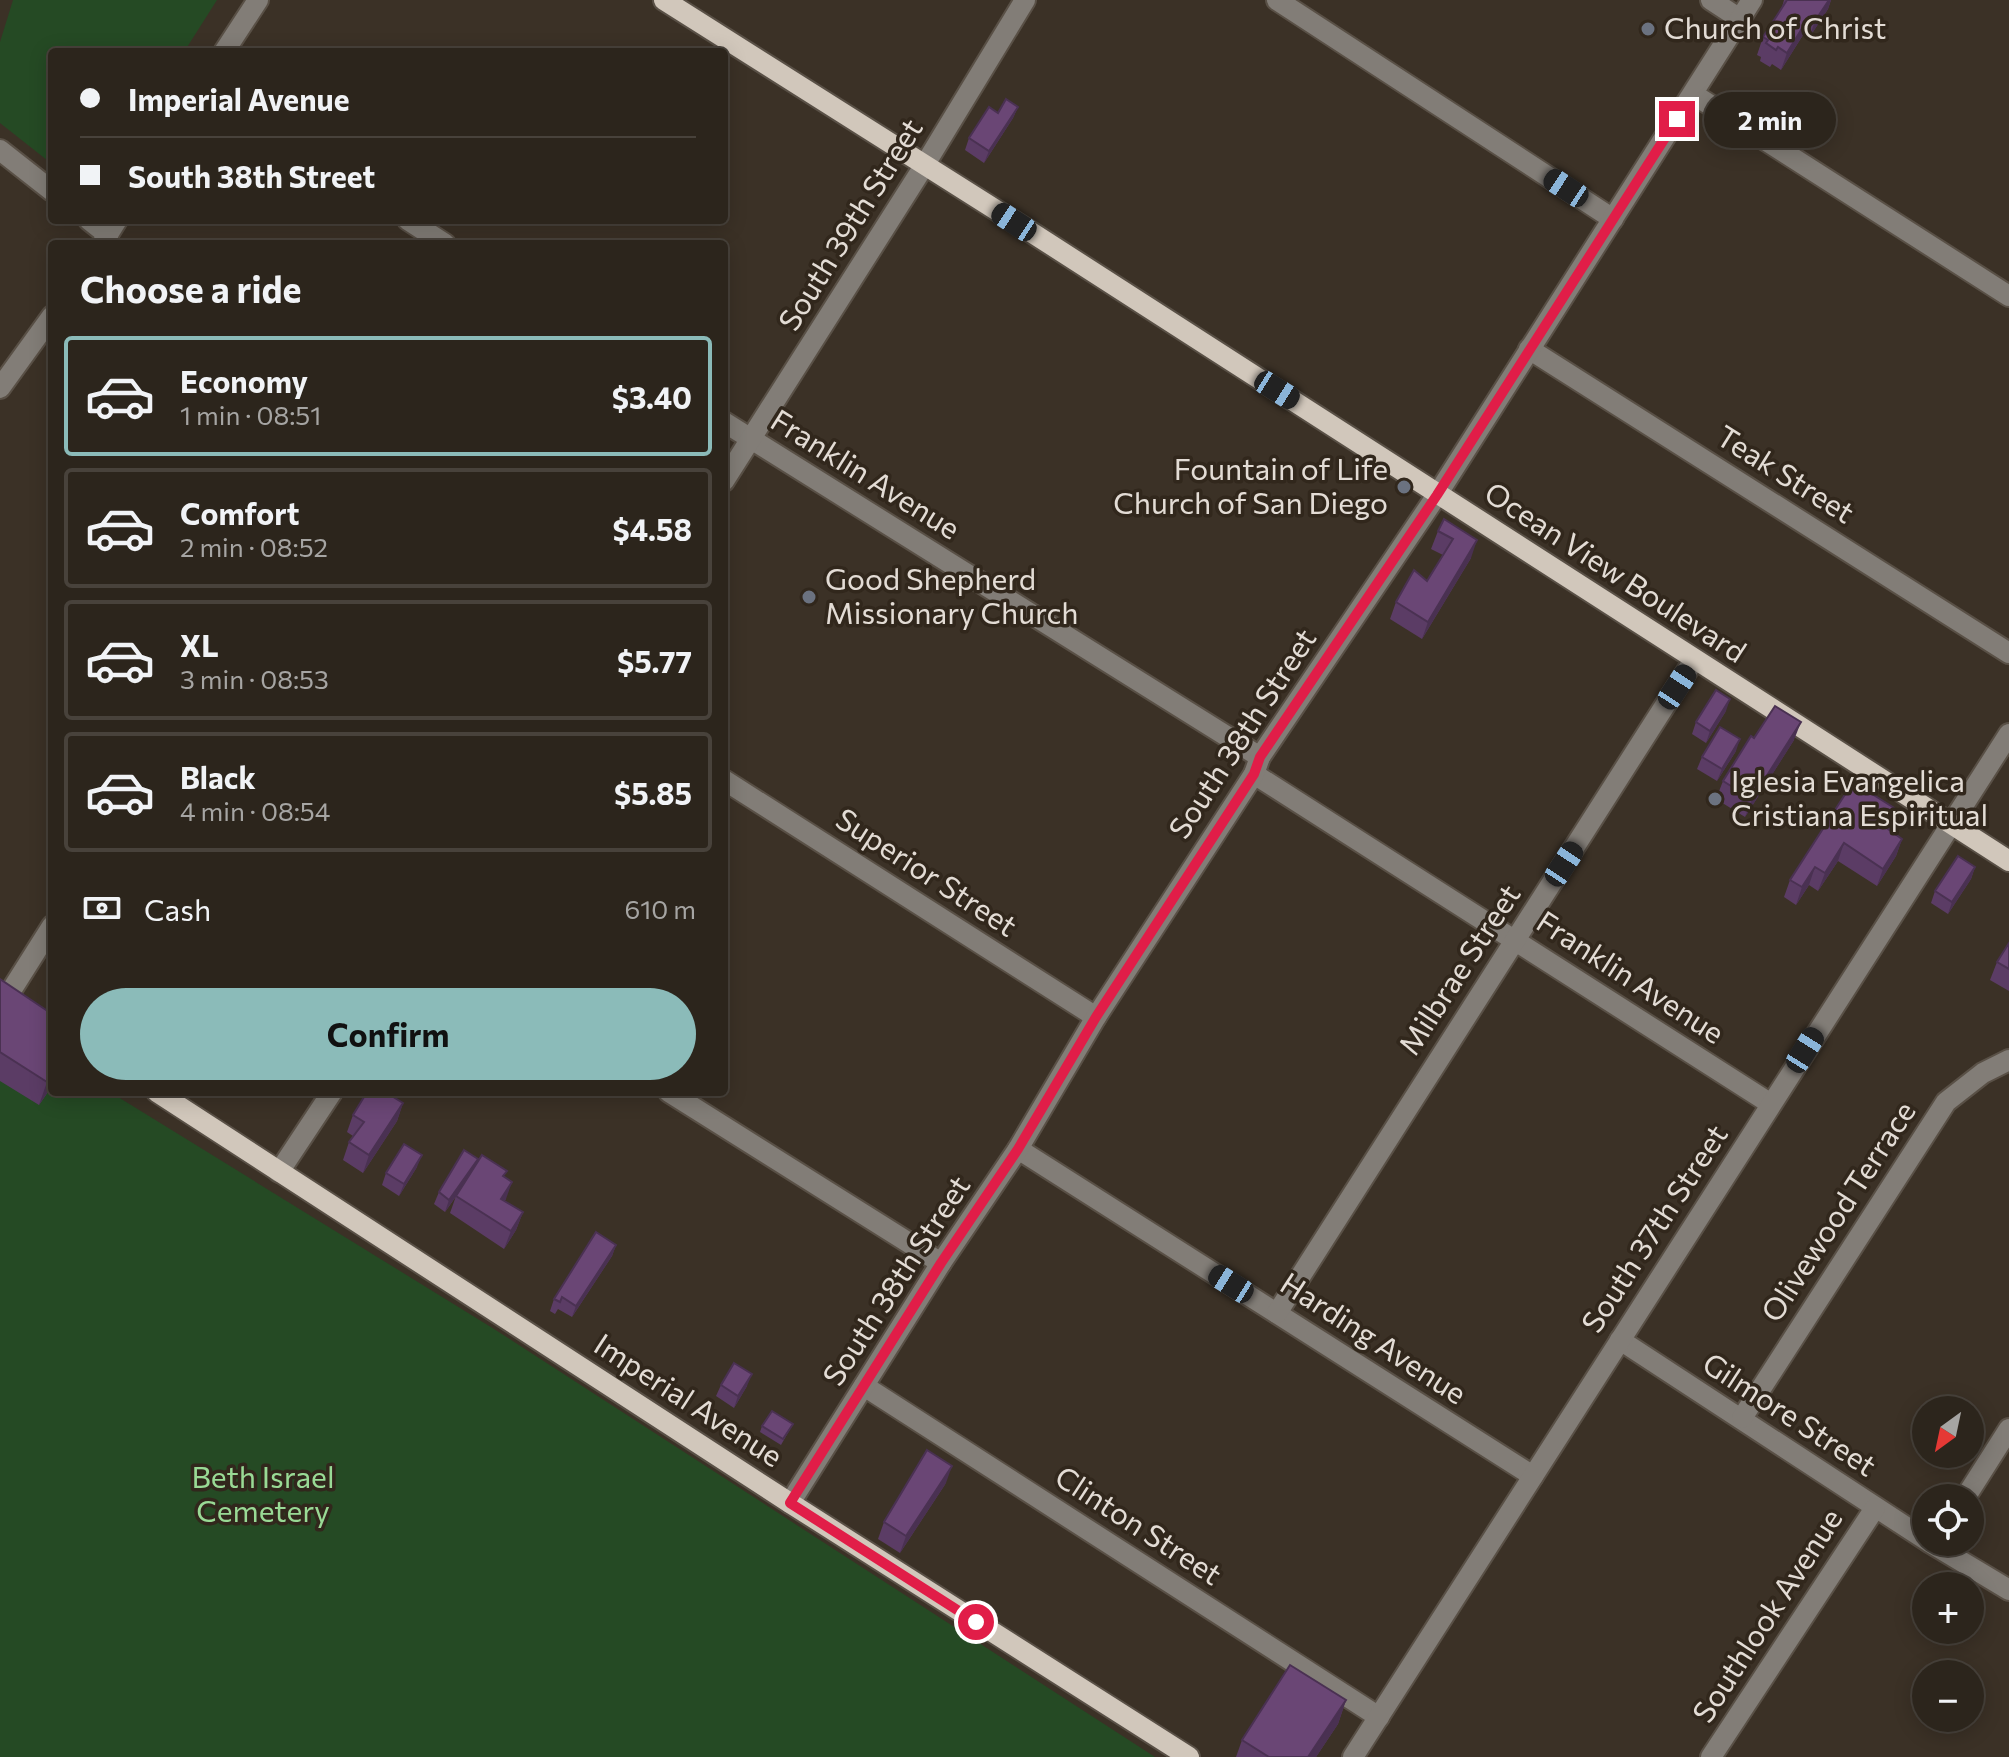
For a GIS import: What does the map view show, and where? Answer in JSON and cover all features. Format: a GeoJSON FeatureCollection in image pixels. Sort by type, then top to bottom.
{"type":"FeatureCollection","features":[{"type":"Feature","properties":{"kind":"main road","name":"Ocean View Boulevard"},"geometry":{"type":"LineString","coordinates":[[664,0],[1034,234],[2009,861]]}},
{"type":"Feature","properties":{"kind":"main road","name":"Imperial Avenue"},"geometry":{"type":"LineString","coordinates":[[163,1096],[790,1503],[1189,1757]]}},
{"type":"Feature","properties":{"kind":"street"},"geometry":{"type":"LineString","coordinates":[[227,48],[258,0]]}},
{"type":"Feature","properties":{"kind":"street","name":"South 39th Street"},"geometry":{"type":"LineString","coordinates":[[728,475],[924,166],[1025,0]]}},
{"type":"Feature","properties":{"kind":"street"},"geometry":{"type":"LineString","coordinates":[[1277,0],[1613,219]]}},
{"type":"Feature","properties":{"kind":"street"},"geometry":{"type":"LineString","coordinates":[[1711,0],[1740,19]]}},
{"type":"Feature","properties":{"kind":"street","name":"South 38th Street"},"geometry":{"type":"LineString","coordinates":[[790,1503],[941,1263],[1018,1149],[1096,1017],[1257,766],[1437,495],[1752,0]]}},
{"type":"Feature","properties":{"kind":"street"},"geometry":{"type":"LineString","coordinates":[[1693,94],[2009,296]]}},
{"type":"Feature","properties":{"kind":"street"},"geometry":{"type":"LineString","coordinates":[[0,150],[48,188]]}},
{"type":"Feature","properties":{"kind":"street"},"geometry":{"type":"LineString","coordinates":[[414,224],[439,240]]}},
{"type":"Feature","properties":{"kind":"street"},"geometry":{"type":"LineString","coordinates":[[0,388],[48,322]]}},
{"type":"Feature","properties":{"kind":"street","name":"Teak Street"},"geometry":{"type":"LineString","coordinates":[[1529,349],[2009,653]]}},
{"type":"Feature","properties":{"kind":"street","name":"Franklin Avenue"},"geometry":{"type":"LineString","coordinates":[[728,425],[1257,766],[1515,940],[1771,1104]]}},
{"type":"Feature","properties":{"kind":"street","name":"Milbrae Street"},"geometry":{"type":"LineString","coordinates":[[1277,1313],[1694,660]]}},
{"type":"Feature","properties":{"kind":"street","name":"South 37th Street"},"geometry":{"type":"LineString","coordinates":[[1353,1757],[2009,734]]}},
{"type":"Feature","properties":{"kind":"street","name":"Superior Street"},"geometry":{"type":"LineString","coordinates":[[728,783],[1096,1017]]}},
{"type":"Feature","properties":{"kind":"street"},"geometry":{"type":"LineString","coordinates":[[10,994],[48,932]]}},
{"type":"Feature","properties":{"kind":"street","name":"Olivewood Terrace"},"geometry":{"type":"LineString","coordinates":[[1742,1418],[1946,1102],[1983,1073],[2009,1060]]}},
{"type":"Feature","properties":{"kind":"street"},"geometry":{"type":"LineString","coordinates":[[279,1172],[329,1096]]}},
{"type":"Feature","properties":{"kind":"street"},"geometry":{"type":"LineString","coordinates":[[675,1096],[941,1263]]}},
{"type":"Feature","properties":{"kind":"street","name":"Harding Avenue"},"geometry":{"type":"LineString","coordinates":[[1018,1149],[1533,1476]]}},
{"type":"Feature","properties":{"kind":"street","name":"Gilmore Street"},"geometry":{"type":"LineString","coordinates":[[1620,1340],[1912,1530]]}},
{"type":"Feature","properties":{"kind":"street","name":"Clinton Street"},"geometry":{"type":"LineString","coordinates":[[864,1386],[1379,1717]]}},
{"type":"Feature","properties":{"kind":"street"},"geometry":{"type":"LineString","coordinates":[[1974,1484],[2009,1429]]}},
{"type":"Feature","properties":{"kind":"street","name":"Southlook Avenue"},"geometry":{"type":"LineString","coordinates":[[1711,1757],[1875,1508]]}},
{"type":"Feature","properties":{"kind":"street","name":"Gilmore Street"},"geometry":{"type":"LineString","coordinates":[[1954,1556],[2009,1590]]}},
{"type":"Feature","properties":{"kind":"green space"},"geometry":{"type":"Polygon","coordinates":[[[13,0],[217,0],[187,48],[48,48],[48,161],[0,123],[0,42],[13,0]]]}},
{"type":"Feature","properties":{"kind":"green space","name":"Beth Israel Cemetery"},"geometry":{"type":"Polygon","coordinates":[[[0,1010],[48,1041],[48,1096],[116,1096],[494,1329],[1155,1757],[0,1757],[0,1010]]]}},
{"type":"Feature","properties":{"kind":"building"},"geometry":{"type":"Polygon","coordinates":[[[1787,0],[1829,0],[1815,21],[1809,17],[1787,53],[1778,47],[1776,50],[1763,37],[1787,0]]]}},
{"type":"Feature","properties":{"kind":"building"},"geometry":{"type":"Polygon","coordinates":[[[1006,99],[1018,107],[989,151],[969,138],[989,107],[998,113],[1006,99]]]}},
{"type":"Feature","properties":{"kind":"building"},"geometry":{"type":"Polygon","coordinates":[[[1444,519],[1477,540],[1428,622],[1396,602],[1414,570],[1427,581],[1453,539],[1438,531],[1444,519]]]}},
{"type":"Feature","properties":{"kind":"building"},"geometry":{"type":"Polygon","coordinates":[[[1716,690],[1730,699],[1710,731],[1696,722],[1716,690]]]}},
{"type":"Feature","properties":{"kind":"building"},"geometry":{"type":"Polygon","coordinates":[[[1775,706],[1801,722],[1752,799],[1723,781],[1751,736],[1754,738],[1775,706]]]}},
{"type":"Feature","properties":{"kind":"building"},"geometry":{"type":"Polygon","coordinates":[[[1720,727],[1740,739],[1722,769],[1702,757],[1720,727]]]}},
{"type":"Feature","properties":{"kind":"building"},"geometry":{"type":"Polygon","coordinates":[[[1853,782],[1899,811],[1888,829],[1902,839],[1883,869],[1844,843],[1825,873],[1815,867],[1802,887],[1790,880],[1853,782]]]}},
{"type":"Feature","properties":{"kind":"building"},"geometry":{"type":"Polygon","coordinates":[[[1958,856],[1975,867],[1952,902],[1935,891],[1958,856]]]}},
{"type":"Feature","properties":{"kind":"building"},"geometry":{"type":"Polygon","coordinates":[[[2009,943],[2009,969],[1997,962],[2009,943]]]}},
{"type":"Feature","properties":{"kind":"building"},"geometry":{"type":"Polygon","coordinates":[[[0,979],[48,1011],[48,1081],[0,1052],[0,979]]]}},
{"type":"Feature","properties":{"kind":"building"},"geometry":{"type":"Polygon","coordinates":[[[365,1096],[392,1096],[403,1103],[369,1155],[349,1142],[364,1122],[353,1115],[365,1096]]]}},
{"type":"Feature","properties":{"kind":"building"},"geometry":{"type":"Polygon","coordinates":[[[404,1144],[422,1155],[404,1184],[386,1173],[404,1144]]]}},
{"type":"Feature","properties":{"kind":"building"},"geometry":{"type":"Polygon","coordinates":[[[464,1150],[478,1159],[449,1200],[439,1192],[464,1150]]]}},
{"type":"Feature","properties":{"kind":"building"},"geometry":{"type":"Polygon","coordinates":[[[482,1155],[507,1171],[503,1176],[512,1182],[501,1199],[523,1212],[511,1231],[456,1196],[482,1155]]]}},
{"type":"Feature","properties":{"kind":"building"},"geometry":{"type":"Polygon","coordinates":[[[596,1232],[616,1245],[576,1306],[562,1297],[560,1302],[554,1299],[596,1232]]]}},
{"type":"Feature","properties":{"kind":"building"},"geometry":{"type":"Polygon","coordinates":[[[734,1363],[752,1374],[738,1396],[721,1385],[734,1363]]]}},
{"type":"Feature","properties":{"kind":"building"},"geometry":{"type":"Polygon","coordinates":[[[772,1411],[793,1424],[783,1439],[762,1426],[772,1411]]]}},
{"type":"Feature","properties":{"kind":"building"},"geometry":{"type":"Polygon","coordinates":[[[927,1450],[952,1466],[906,1536],[884,1522],[927,1450]]]}},
{"type":"Feature","properties":{"kind":"building"},"geometry":{"type":"Polygon","coordinates":[[[1290,1665],[1346,1700],[1308,1757],[1269,1757],[1242,1740],[1290,1665]]]}},
{"type":"Feature","properties":{"kind":"place","name":"Church of Christ"},"geometry":{"type":"Point","coordinates":[1648,29]}},
{"type":"Feature","properties":{"kind":"place","name":"Fountain of Life Church of San Diego"},"geometry":{"type":"Point","coordinates":[1404,487]}},
{"type":"Feature","properties":{"kind":"place","name":"Good Shepherd Missionary Church"},"geometry":{"type":"Point","coordinates":[809,597]}},
{"type":"Feature","properties":{"kind":"place","name":"Iglesia Evangelica Cristiana Espiritual"},"geometry":{"type":"Point","coordinates":[1715,799]}},
{"type":"Feature","properties":{"kind":"route"},"geometry":{"type":"LineString","coordinates":[[976,1622],[790,1503],[941,1263],[1018,1149],[1096,1017],[1254,774],[1260,757],[1437,495],[1677,119]]}}]}
